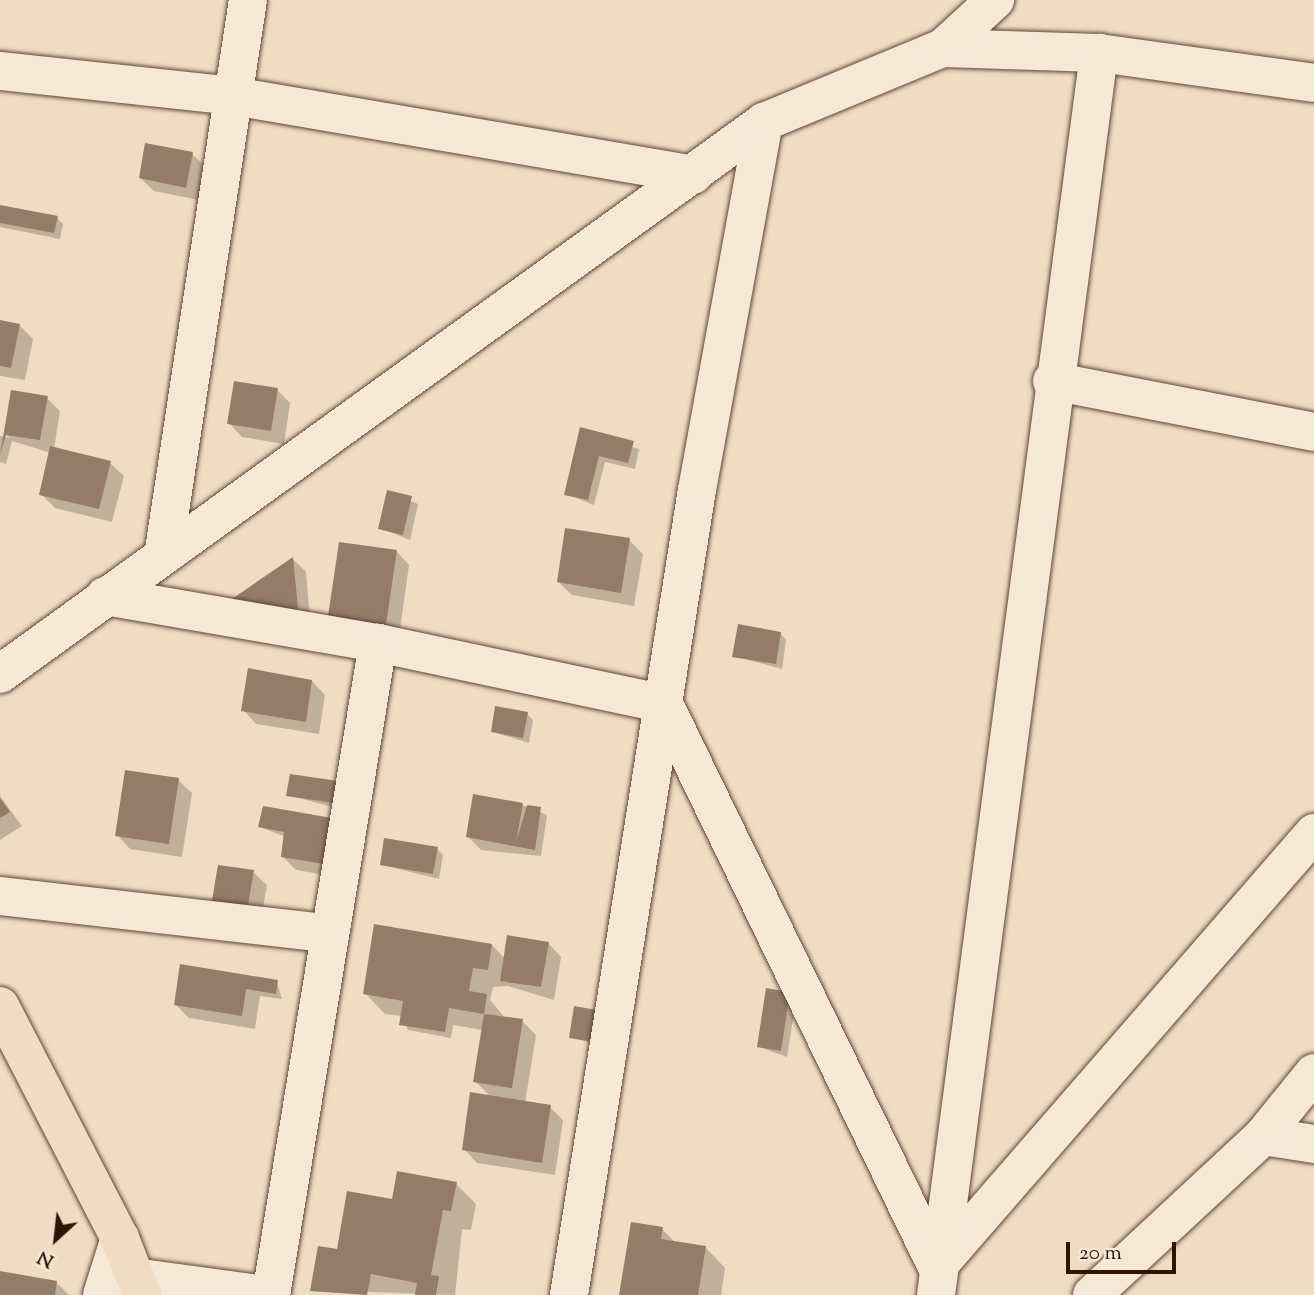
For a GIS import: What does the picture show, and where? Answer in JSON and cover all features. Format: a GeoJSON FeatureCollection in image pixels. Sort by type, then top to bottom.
{"type":"FeatureCollection","features":[{"type":"Feature","properties":{"kind":"main road"},"geometry":{"type":"LineString","coordinates":[[0,1006],[120,1238],[126,1289]]}},
{"type":"Feature","properties":{"kind":"street"},"geometry":{"type":"LineString","coordinates":[[164,550],[248,0]]}},
{"type":"Feature","properties":{"kind":"street"},"geometry":{"type":"LineString","coordinates":[[0,674],[164,550],[764,122],[943,48],[995,0]]}},
{"type":"Feature","properties":{"kind":"street"},"geometry":{"type":"LineString","coordinates":[[943,48],[1100,53],[1314,83]]}},
{"type":"Feature","properties":{"kind":"street"},"geometry":{"type":"LineString","coordinates":[[937,1281],[1052,382],[1100,53]]}},
{"type":"Feature","properties":{"kind":"street"},"geometry":{"type":"LineString","coordinates":[[0,71],[233,96],[693,175]]}},
{"type":"Feature","properties":{"kind":"street"},"geometry":{"type":"LineString","coordinates":[[569,1295],[664,704],[764,122]]}},
{"type":"Feature","properties":{"kind":"street"},"geometry":{"type":"LineString","coordinates":[[1052,382],[1314,432]]}},
{"type":"Feature","properties":{"kind":"street"},"geometry":{"type":"LineString","coordinates":[[105,597],[378,643],[664,704]]}},
{"type":"Feature","properties":{"kind":"street"},"geometry":{"type":"LineString","coordinates":[[271,1295],[327,933],[378,643]]}},
{"type":"Feature","properties":{"kind":"street"},"geometry":{"type":"LineString","coordinates":[[664,704],[937,1281]]}},
{"type":"Feature","properties":{"kind":"street"},"geometry":{"type":"LineString","coordinates":[[937,1281],[1314,833]]}},
{"type":"Feature","properties":{"kind":"street"},"geometry":{"type":"LineString","coordinates":[[0,896],[327,933]]}},
{"type":"Feature","properties":{"kind":"street"},"geometry":{"type":"LineString","coordinates":[[1092,1295],[1263,1136],[1313,1064]]}},
{"type":"Feature","properties":{"kind":"street"},"geometry":{"type":"LineString","coordinates":[[1263,1136],[1314,1144]]}},
{"type":"Feature","properties":{"kind":"street"},"geometry":{"type":"LineString","coordinates":[[126,1289],[265,1295]]}},
{"type":"Feature","properties":{"kind":"building"},"geometry":{"type":"Polygon","coordinates":[[[145,143],[193,152],[186,188],[139,178],[145,143]]]}},
{"type":"Feature","properties":{"kind":"building"},"geometry":{"type":"Polygon","coordinates":[[[0,205],[58,216],[54,233],[0,223],[0,205]]]}},
{"type":"Feature","properties":{"kind":"building"},"geometry":{"type":"Polygon","coordinates":[[[0,320],[20,324],[11,368],[0,366],[0,320]]]}},
{"type":"Feature","properties":{"kind":"building"},"geometry":{"type":"Polygon","coordinates":[[[234,381],[278,388],[271,431],[227,424],[234,381]]]}},
{"type":"Feature","properties":{"kind":"building"},"geometry":{"type":"Polygon","coordinates":[[[11,390],[48,396],[40,440],[6,435],[0,455],[11,390]]]}},
{"type":"Feature","properties":{"kind":"building"},"geometry":{"type":"Polygon","coordinates":[[[580,427],[634,441],[628,463],[599,456],[588,500],[564,495],[580,427]]]}},
{"type":"Feature","properties":{"kind":"building"},"geometry":{"type":"Polygon","coordinates":[[[50,446],[111,461],[99,509],[39,495],[50,446]]]}},
{"type":"Feature","properties":{"kind":"building"},"geometry":{"type":"Polygon","coordinates":[[[387,490],[412,496],[403,535],[378,529],[387,490]]]}},
{"type":"Feature","properties":{"kind":"building"},"geometry":{"type":"Polygon","coordinates":[[[565,528],[630,538],[621,593],[557,582],[565,528]]]}},
{"type":"Feature","properties":{"kind":"building"},"geometry":{"type":"Polygon","coordinates":[[[339,542],[397,550],[385,631],[327,623],[339,542]]]}},
{"type":"Feature","properties":{"kind":"building"},"geometry":{"type":"Polygon","coordinates":[[[293,557],[299,618],[229,601],[293,557]]]}},
{"type":"Feature","properties":{"kind":"building"},"geometry":{"type":"Polygon","coordinates":[[[738,624],[781,632],[776,664],[732,657],[738,624]]]}},
{"type":"Feature","properties":{"kind":"building"},"geometry":{"type":"Polygon","coordinates":[[[248,668],[312,680],[306,722],[241,711],[248,668]]]}},
{"type":"Feature","properties":{"kind":"building"},"geometry":{"type":"Polygon","coordinates":[[[495,706],[528,712],[523,738],[491,732],[495,706]]]}},
{"type":"Feature","properties":{"kind":"building"},"geometry":{"type":"Polygon","coordinates":[[[125,770],[179,778],[169,844],[115,836],[125,770]]]}},
{"type":"Feature","properties":{"kind":"building"},"geometry":{"type":"Polygon","coordinates":[[[290,774],[338,781],[334,803],[286,796],[290,774]]]}},
{"type":"Feature","properties":{"kind":"building"},"geometry":{"type":"Polygon","coordinates":[[[473,794],[523,803],[516,843],[527,805],[541,807],[535,850],[466,837],[473,794]]]}},
{"type":"Feature","properties":{"kind":"building"},"geometry":{"type":"Polygon","coordinates":[[[0,798],[10,812],[0,818],[0,798]]]}},
{"type":"Feature","properties":{"kind":"building"},"geometry":{"type":"Polygon","coordinates":[[[263,806],[332,818],[324,864],[281,857],[284,832],[258,827],[263,806]]]}},
{"type":"Feature","properties":{"kind":"building"},"geometry":{"type":"Polygon","coordinates":[[[384,838],[438,847],[433,874],[380,865],[384,838]]]}},
{"type":"Feature","properties":{"kind":"building"},"geometry":{"type":"Polygon","coordinates":[[[218,865],[254,870],[246,917],[210,912],[218,865]]]}},
{"type":"Feature","properties":{"kind":"building"},"geometry":{"type":"Polygon","coordinates":[[[374,924],[492,944],[488,970],[473,968],[469,991],[487,994],[484,1014],[449,1008],[445,1032],[399,1025],[403,1001],[363,994],[374,924]]]}},
{"type":"Feature","properties":{"kind":"building"},"geometry":{"type":"Polygon","coordinates":[[[507,935],[549,942],[541,987],[500,981],[507,935]]]}},
{"type":"Feature","properties":{"kind":"building"},"geometry":{"type":"Polygon","coordinates":[[[180,964],[278,980],[276,994],[246,989],[242,1016],[174,1005],[180,964]]]}},
{"type":"Feature","properties":{"kind":"building"},"geometry":{"type":"Polygon","coordinates":[[[766,988],[790,992],[781,1051],[757,1047],[766,988]]]}},
{"type":"Feature","properties":{"kind":"building"},"geometry":{"type":"Polygon","coordinates":[[[574,1006],[608,1012],[602,1043],[569,1038],[574,1006]]]}},
{"type":"Feature","properties":{"kind":"building"},"geometry":{"type":"Polygon","coordinates":[[[484,1014],[523,1019],[512,1088],[473,1082],[484,1014]]]}},
{"type":"Feature","properties":{"kind":"building"},"geometry":{"type":"Polygon","coordinates":[[[470,1092],[551,1105],[542,1163],[462,1150],[470,1092]]]}},
{"type":"Feature","properties":{"kind":"building"},"geometry":{"type":"Polygon","coordinates":[[[397,1171],[457,1182],[451,1211],[443,1210],[431,1275],[439,1276],[436,1295],[415,1295],[417,1283],[371,1274],[367,1295],[310,1291],[318,1246],[337,1249],[347,1191],[392,1199],[397,1171]]]}},
{"type":"Feature","properties":{"kind":"building"},"geometry":{"type":"Polygon","coordinates":[[[631,1222],[663,1227],[661,1239],[706,1246],[698,1295],[619,1295],[631,1222]]]}},
{"type":"Feature","properties":{"kind":"building"},"geometry":{"type":"Polygon","coordinates":[[[0,1271],[57,1281],[55,1295],[0,1295],[0,1271]]]}}]}
